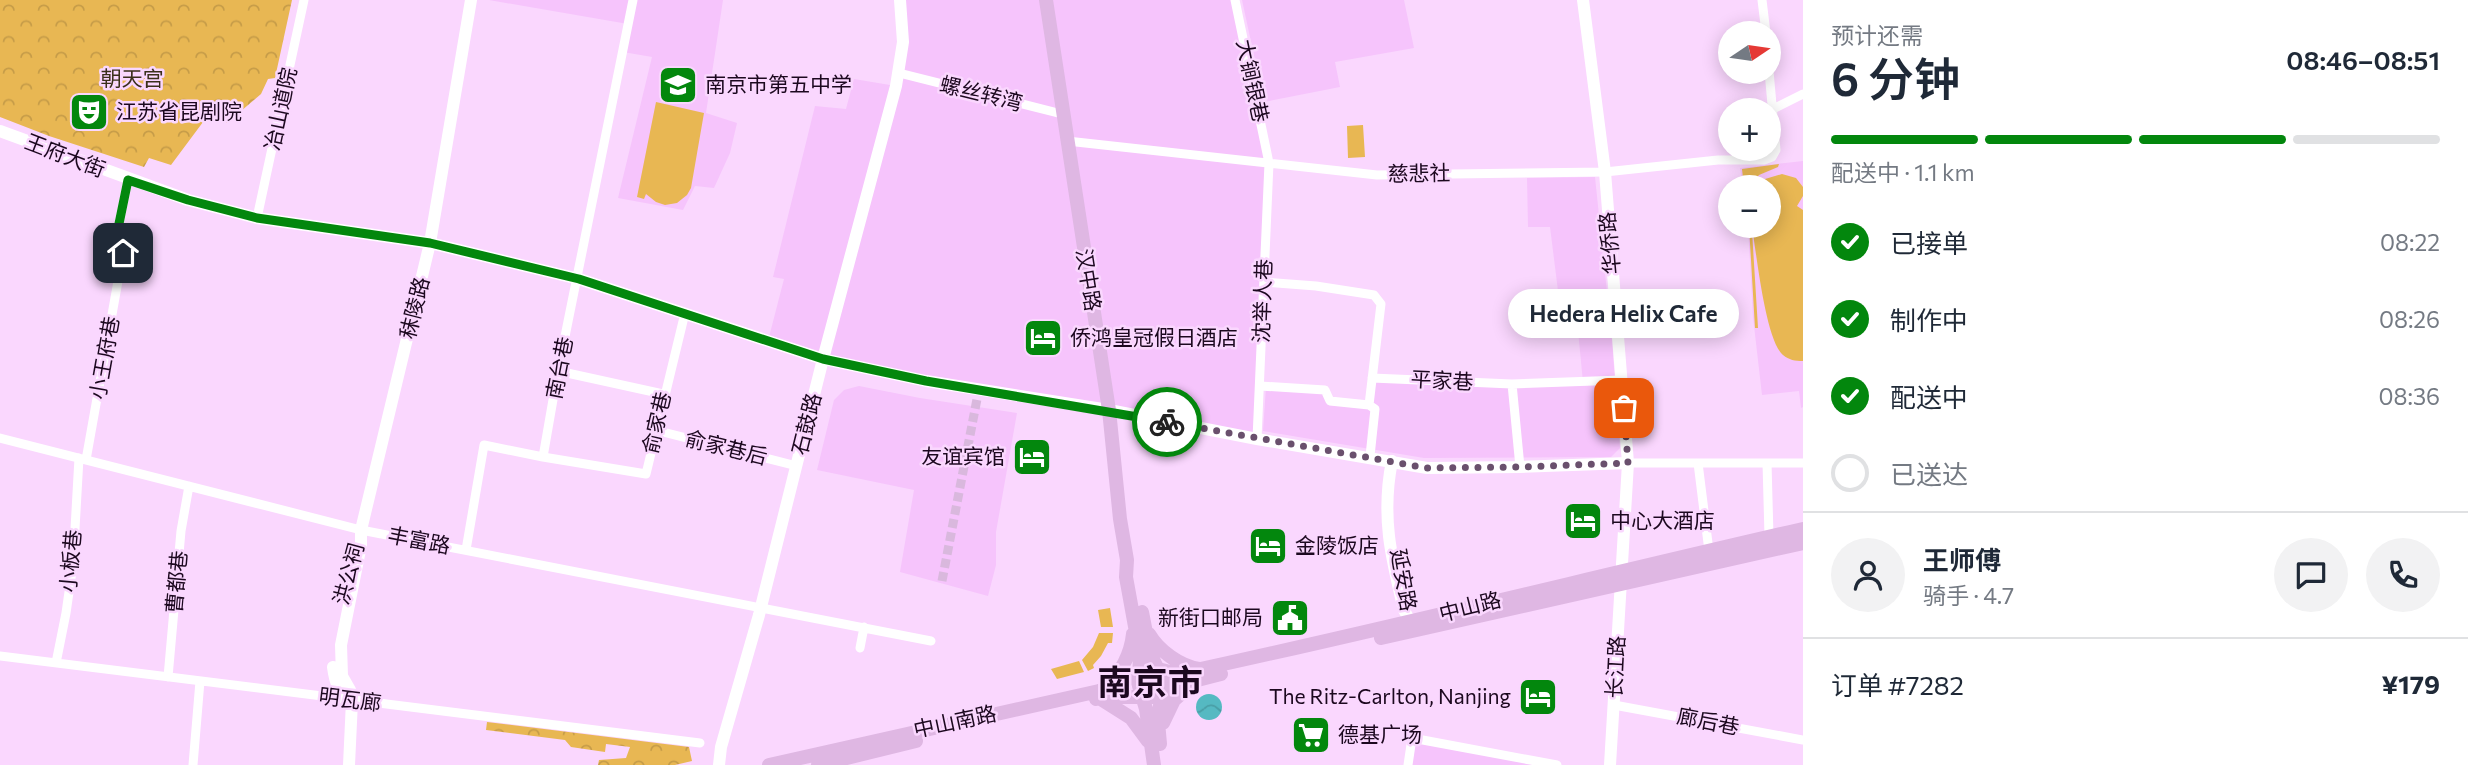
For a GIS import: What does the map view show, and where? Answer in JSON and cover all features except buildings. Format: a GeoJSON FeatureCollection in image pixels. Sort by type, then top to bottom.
{"type":"FeatureCollection","features":[{"type":"Feature","properties":{"kind":"main road","name":"汉中路"},"geometry":{"type":"LineString","coordinates":[[1046,0],[1109,411],[1120,519],[1127,560],[1135,575],[1140,654],[1138,675],[1156,687]]}},
{"type":"Feature","properties":{"kind":"main road","name":"中山路"},"geometry":{"type":"LineString","coordinates":[[1156,687],[1178,674],[1202,674],[1622,577],[1709,551],[1803,529]]}},
{"type":"Feature","properties":{"kind":"main road","name":"中山路"},"geometry":{"type":"LineString","coordinates":[[1156,687],[1174,686],[1202,674],[1410,621],[1803,543]]}},
{"type":"Feature","properties":{"kind":"main road","name":"汉中路"},"geometry":{"type":"LineString","coordinates":[[1139,624],[1150,653],[1156,687]]}},
{"type":"Feature","properties":{"kind":"main road"},"geometry":{"type":"LineString","coordinates":[[1139,624],[1160,648],[1202,674],[1174,700],[1163,718],[1156,746]]}},
{"type":"Feature","properties":{"kind":"main road"},"geometry":{"type":"LineString","coordinates":[[1139,624],[1129,655],[1116,676],[1099,695],[1131,718],[1156,746]]}},
{"type":"Feature","properties":{"kind":"main road","name":"中山路"},"geometry":{"type":"LineString","coordinates":[[1138,675],[1147,669],[1156,687]]}},
{"type":"Feature","properties":{"kind":"main road","name":"中山南路"},"geometry":{"type":"LineString","coordinates":[[818,765],[854,761],[1099,695],[1138,675]]}},
{"type":"Feature","properties":{"kind":"main road"},"geometry":{"type":"LineString","coordinates":[[1156,687],[1156,746],[1163,765]]}},
{"type":"Feature","properties":{"kind":"main road"},"geometry":{"type":"LineString","coordinates":[[1154,765],[1158,722],[1156,687]]}},
{"type":"Feature","properties":{"kind":"main road","name":"中山南路"},"geometry":{"type":"LineString","coordinates":[[769,765],[1099,695],[1156,687]]}},
{"type":"Feature","properties":{"kind":"street","name":"冶山道院"},"geometry":{"type":"LineString","coordinates":[[257,218],[304,0]]}},
{"type":"Feature","properties":{"kind":"street","name":"秣陵路"},"geometry":{"type":"LineString","coordinates":[[361,530],[430,243],[471,0]]}},
{"type":"Feature","properties":{"kind":"street","name":"南台巷"},"geometry":{"type":"LineString","coordinates":[[543,457],[633,0]]}},
{"type":"Feature","properties":{"kind":"street","name":"石鼓路"},"geometry":{"type":"LineString","coordinates":[[719,765],[721,747],[761,606],[899,73],[903,42],[900,0]]}},
{"type":"Feature","properties":{"kind":"street","name":"大锏银巷"},"geometry":{"type":"LineString","coordinates":[[1235,0],[1269,163]]}},
{"type":"Feature","properties":{"kind":"street","name":"华侨路"},"geometry":{"type":"LineString","coordinates":[[1583,0],[1605,172],[1628,463],[1622,577]]}},
{"type":"Feature","properties":{"kind":"street"},"geometry":{"type":"LineString","coordinates":[[1762,0],[1765,21]]}},
{"type":"Feature","properties":{"kind":"street","name":"螺丝转湾"},"geometry":{"type":"LineString","coordinates":[[899,73],[1062,114]]}},
{"type":"Feature","properties":{"kind":"street"},"geometry":{"type":"LineString","coordinates":[[1781,105],[1803,94]]}},
{"type":"Feature","properties":{"kind":"street","name":"王府大街"},"geometry":{"type":"LineString","coordinates":[[0,131],[188,200],[257,218],[430,243],[579,279],[823,359],[978,394],[1109,411],[1427,468],[1628,463]]}},
{"type":"Feature","properties":{"kind":"street","name":"慈悲社"},"geometry":{"type":"LineString","coordinates":[[1067,141],[1377,175],[1605,172],[1718,160]]}},
{"type":"Feature","properties":{"kind":"street","name":"沈举人巷"},"geometry":{"type":"LineString","coordinates":[[1257,439],[1269,163]]}},
{"type":"Feature","properties":{"kind":"street","name":"小王府巷"},"geometry":{"type":"LineString","coordinates":[[83,459],[123,253],[114,248],[128,180]]}},
{"type":"Feature","properties":{"kind":"street"},"geometry":{"type":"LineString","coordinates":[[1264,282],[1317,286],[1374,295],[1381,304],[1369,405]]}},
{"type":"Feature","properties":{"kind":"street","name":"俞家巷"},"geometry":{"type":"LineString","coordinates":[[543,457],[646,474],[663,394],[685,313]]}},
{"type":"Feature","properties":{"kind":"street"},"geometry":{"type":"LineString","coordinates":[[558,371],[663,394]]}},
{"type":"Feature","properties":{"kind":"street","name":"平家巷"},"geometry":{"type":"LineString","coordinates":[[1372,378],[1512,384],[1622,380]]}},
{"type":"Feature","properties":{"kind":"street"},"geometry":{"type":"LineString","coordinates":[[1512,384],[1520,467]]}},
{"type":"Feature","properties":{"kind":"street"},"geometry":{"type":"LineString","coordinates":[[1260,386],[1325,390],[1330,401],[1369,405],[1375,409],[1370,456]]}},
{"type":"Feature","properties":{"kind":"street","name":"俞家巷后"},"geometry":{"type":"LineString","coordinates":[[655,430],[797,466]]}},
{"type":"Feature","properties":{"kind":"street","name":"丰富路"},"geometry":{"type":"LineString","coordinates":[[0,438],[361,530],[931,641]]}},
{"type":"Feature","properties":{"kind":"street"},"geometry":{"type":"LineString","coordinates":[[466,550],[484,445],[543,457]]}},
{"type":"Feature","properties":{"kind":"street","name":"小板巷"},"geometry":{"type":"LineString","coordinates":[[56,663],[73,564],[83,459]]}},
{"type":"Feature","properties":{"kind":"street","name":"延安路"},"geometry":{"type":"LineString","coordinates":[[1392,461],[1397,478],[1395,536],[1411,609],[1410,621]]}},
{"type":"Feature","properties":{"kind":"street"},"geometry":{"type":"LineString","coordinates":[[1628,463],[1803,463]]}},
{"type":"Feature","properties":{"kind":"street"},"geometry":{"type":"LineString","coordinates":[[1698,463],[1709,551]]}},
{"type":"Feature","properties":{"kind":"street"},"geometry":{"type":"LineString","coordinates":[[1767,463],[1769,536]]}},
{"type":"Feature","properties":{"kind":"street","name":"曹都巷"},"geometry":{"type":"LineString","coordinates":[[168,677],[181,530],[189,486]]}},
{"type":"Feature","properties":{"kind":"street","name":"洪公祠"},"geometry":{"type":"LineString","coordinates":[[352,701],[350,690],[342,676],[341,645],[361,545],[361,530]]}},
{"type":"Feature","properties":{"kind":"street","name":"长江路"},"geometry":{"type":"LineString","coordinates":[[1610,765],[1622,577]]}},
{"type":"Feature","properties":{"kind":"street"},"geometry":{"type":"LineString","coordinates":[[860,648],[864,627]]}},
{"type":"Feature","properties":{"kind":"street","name":"明瓦廊"},"geometry":{"type":"LineString","coordinates":[[0,656],[700,743]]}},
{"type":"Feature","properties":{"kind":"street"},"geometry":{"type":"LineString","coordinates":[[193,765],[200,681]]}},
{"type":"Feature","properties":{"kind":"street"},"geometry":{"type":"LineString","coordinates":[[349,765],[352,701]]}},
{"type":"Feature","properties":{"kind":"street","name":"廊后巷"},"geometry":{"type":"LineString","coordinates":[[1614,705],[1803,740]]}},
{"type":"Feature","properties":{"kind":"street"},"geometry":{"type":"LineString","coordinates":[[1408,765],[1412,738],[1525,762],[1558,765]]}},
{"type":"Feature","properties":{"kind":"shaded area","name":"南京市第五中学"},"geometry":{"type":"Polygon","coordinates":[[[489,0],[723,0],[706,113],[737,123],[730,153],[714,188],[695,186],[683,210],[618,198],[652,57],[623,52],[628,24],[489,0]]]}},
{"type":"Feature","properties":{"kind":"shaded area"},"geometry":{"type":"Polygon","coordinates":[[[900,0],[1236,0],[1269,163],[1257,439],[979,389],[768,341],[784,279],[773,277],[815,106],[846,109],[854,79],[896,86],[900,0]]]}},
{"type":"Feature","properties":{"kind":"shaded area"},"geometry":{"type":"Polygon","coordinates":[[[1242,0],[1404,0],[1414,48],[1335,62],[1340,87],[1264,102],[1242,0]]]}},
{"type":"Feature","properties":{"kind":"shaded area"},"geometry":{"type":"Polygon","coordinates":[[[1803,161],[1801,408],[1799,391],[1762,395],[1753,317],[1749,238],[1781,238],[1781,175],[1741,175],[1740,168],[1803,161]]]}},
{"type":"Feature","properties":{"kind":"shaded area"},"geometry":{"type":"Polygon","coordinates":[[[1595,177],[1620,448],[1611,457],[1424,458],[1263,431],[1266,387],[1325,390],[1331,401],[1369,405],[1372,378],[1583,382],[1575,300],[1559,299],[1550,227],[1528,227],[1527,178],[1595,177]]]}},
{"type":"Feature","properties":{"kind":"shaded area"},"geometry":{"type":"Polygon","coordinates":[[[859,386],[1017,413],[996,532],[996,565],[988,596],[900,572],[914,490],[817,470],[834,400],[844,390],[859,386]]]}},
{"type":"Feature","properties":{"kind":"shaded area"},"geometry":{"type":"Polygon","coordinates":[[[1412,738],[1557,765],[1408,765],[1412,738]]]}},
{"type":"Feature","properties":{"kind":"green space","name":"朝天宫"},"geometry":{"type":"Polygon","coordinates":[[[0,0],[292,0],[275,78],[268,79],[261,94],[227,123],[206,118],[171,165],[149,158],[144,167],[0,117],[0,0]]]}},
{"type":"Feature","properties":{"kind":"green space"},"geometry":{"type":"Polygon","coordinates":[[[656,102],[704,113],[691,188],[677,203],[665,205],[646,194],[644,199],[637,197],[656,102]]]}},
{"type":"Feature","properties":{"kind":"green space"},"geometry":{"type":"Polygon","coordinates":[[[1363,125],[1365,157],[1348,158],[1347,126],[1363,125]]]}},
{"type":"Feature","properties":{"kind":"green space"},"geometry":{"type":"Polygon","coordinates":[[[1779,164],[1778,167],[1759,175],[1743,175],[1742,169],[1779,164]]]}},
{"type":"Feature","properties":{"kind":"green space"},"geometry":{"type":"Polygon","coordinates":[[[1782,174],[1796,178],[1803,187],[1803,196],[1797,206],[1803,210],[1803,361],[1788,358],[1777,347],[1767,317],[1754,238],[1781,238],[1781,175],[1779,175],[1782,174]]]}},
{"type":"Feature","properties":{"kind":"green space"},"geometry":{"type":"Polygon","coordinates":[[[1750,238],[1753,238],[1758,328],[1755,328],[1750,238]]]}},
{"type":"Feature","properties":{"kind":"green space"},"geometry":{"type":"Polygon","coordinates":[[[1110,608],[1113,627],[1101,627],[1098,610],[1110,608]]]}},
{"type":"Feature","properties":{"kind":"green space"},"geometry":{"type":"Polygon","coordinates":[[[1099,633],[1113,633],[1112,643],[1108,643],[1093,665],[1094,668],[1088,671],[1082,660],[1093,647],[1099,633]]]}},
{"type":"Feature","properties":{"kind":"green space"},"geometry":{"type":"Polygon","coordinates":[[[1079,661],[1084,672],[1057,679],[1051,669],[1079,661]]]}},
{"type":"Feature","properties":{"kind":"green space"},"geometry":{"type":"Polygon","coordinates":[[[487,722],[689,747],[692,761],[675,765],[598,765],[599,760],[626,758],[630,747],[606,744],[605,752],[571,747],[565,740],[486,730],[487,722]]]}},
{"type":"Feature","properties":{"kind":"water"},"geometry":{"type":"Polygon","coordinates":[[[1209,694],[1218,698],[1222,707],[1218,716],[1209,720],[1200,716],[1196,707],[1200,698],[1209,694]]]}},
{"type":"Feature","properties":{"kind":"tunnel"},"geometry":{"type":"LineString","coordinates":[[942,581],[977,399]]}},
{"type":"Feature","properties":{"kind":"way so far"},"geometry":{"type":"LineString","coordinates":[[1167,422],[1427,468],[1520,467],[1628,463],[1624,408]]}},
{"type":"Feature","properties":{"kind":"place","name":"南京市第五中学"},"geometry":{"type":"Point","coordinates":[678,85]}},
{"type":"Feature","properties":{"kind":"place","name":"江苏省昆剧院"},"geometry":{"type":"Point","coordinates":[89,112]}},
{"type":"Feature","properties":{"kind":"place","name":"侨鸿皇冠假日酒店"},"geometry":{"type":"Point","coordinates":[1043,338]}},
{"type":"Feature","properties":{"kind":"place","name":"Hedera Helix Cafe"},"geometry":{"type":"Point","coordinates":[1624,408]}},
{"type":"Feature","properties":{"kind":"place","name":"友谊宾馆"},"geometry":{"type":"Point","coordinates":[1032,457]}},
{"type":"Feature","properties":{"kind":"place","name":"中心大酒店"},"geometry":{"type":"Point","coordinates":[1583,521]}},
{"type":"Feature","properties":{"kind":"place","name":"金陵饭店"},"geometry":{"type":"Point","coordinates":[1268,546]}},
{"type":"Feature","properties":{"kind":"place","name":"新街口邮局"},"geometry":{"type":"Point","coordinates":[1290,618]}},
{"type":"Feature","properties":{"kind":"place","name":"The Ritz-Carlton, Nanjing"},"geometry":{"type":"Point","coordinates":[1538,697]}},
{"type":"Feature","properties":{"kind":"place","name":"德基广场"},"geometry":{"type":"Point","coordinates":[1311,735]}},
{"type":"Feature","properties":{"kind":"district","name":"南京市"},"geometry":{"type":"Point","coordinates":[1150,683]}},
{"type":"Feature","properties":{"kind":"route"},"geometry":{"type":"LineString","coordinates":[[123,253],[114,248],[128,180],[188,200],[257,218],[430,243],[579,279],[823,359],[926,381],[1167,422]]}}]}
